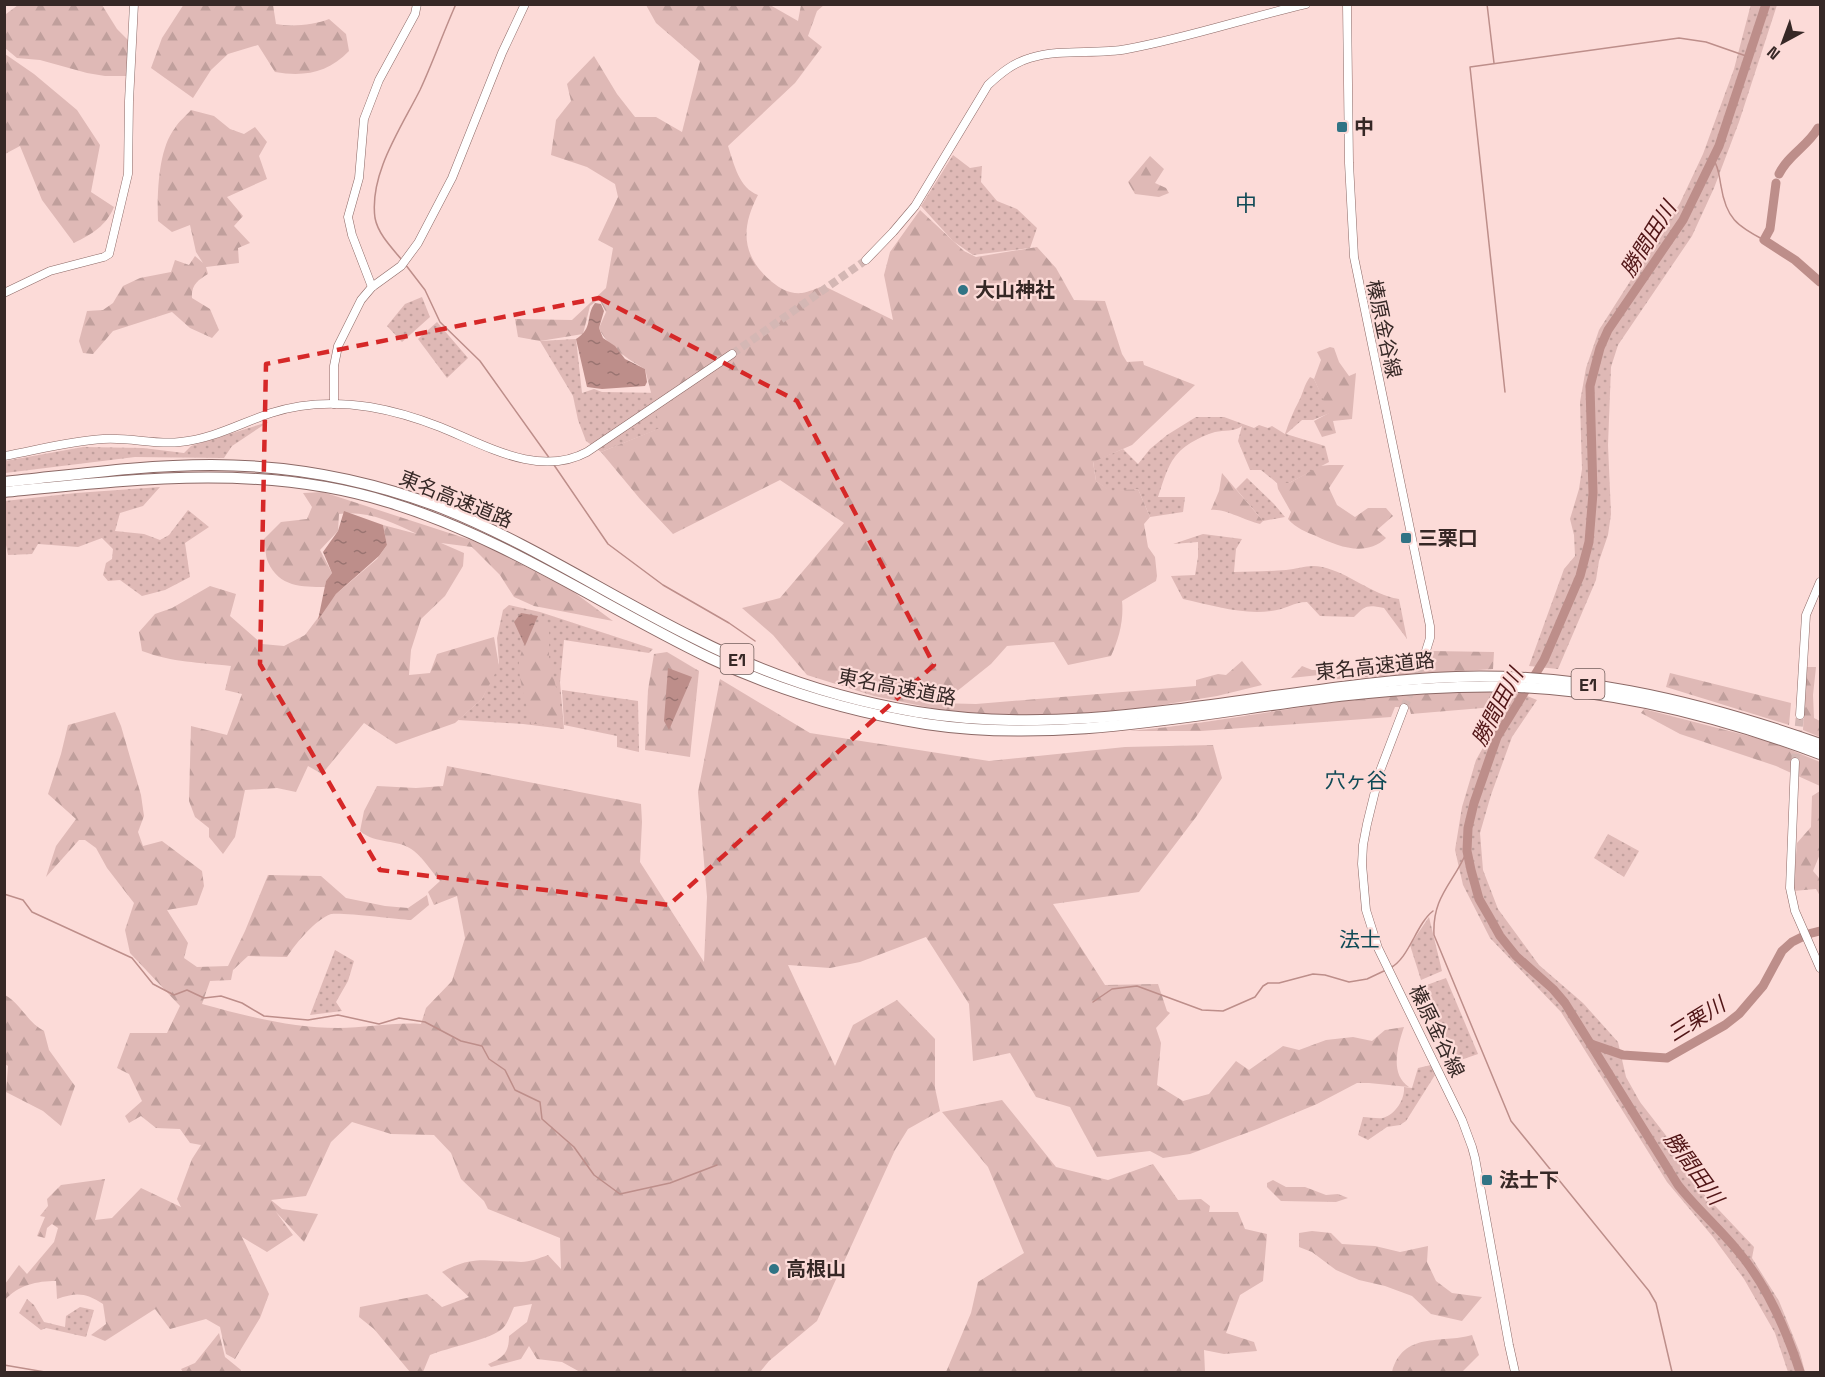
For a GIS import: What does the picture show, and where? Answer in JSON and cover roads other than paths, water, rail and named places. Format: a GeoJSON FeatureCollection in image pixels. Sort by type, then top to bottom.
{"type":"FeatureCollection","features":[{"type":"Feature","properties":{"kind":"highway","name":"東名高速道路"},"geometry":{"type":"LineString","coordinates":[[4,482],[141,468],[214,465],[292,471],[368,484],[422,501],[489,529],[691,637],[757,668],[839,696],[917,712],[989,719],[1082,718],[1176,709],[1364,684],[1438,677],[1499,682],[1721,712],[1821,744]]}},
{"type":"Feature","properties":{"kind":"highway","name":"東名高速道路"},"geometry":{"type":"LineString","coordinates":[[4,492],[109,481],[214,476],[300,483],[374,498],[424,514],[480,536],[684,645],[760,680],[857,711],[938,726],[1020,730],[1071,729],[1178,719],[1292,702],[1499,682]]}},
{"type":"Feature","properties":{"kind":"highway","name":"東名高速道路"},"geometry":{"type":"LineString","coordinates":[[1674,704],[1821,754]]}},
{"type":"Feature","properties":{"kind":"street"},"geometry":{"type":"LineString","coordinates":[[4,294],[50,271],[109,254],[128,174],[134,4]]}},
{"type":"Feature","properties":{"kind":"street"},"geometry":{"type":"LineString","coordinates":[[372,287],[352,235],[348,217],[359,178],[364,119],[379,80],[415,14],[417,4]]}},
{"type":"Feature","properties":{"kind":"street"},"geometry":{"type":"LineString","coordinates":[[334,404],[334,366],[338,346],[361,300],[372,287],[403,263],[418,243],[452,178],[502,53],[525,4]]}},
{"type":"Feature","properties":{"kind":"street"},"geometry":{"type":"LineString","coordinates":[[866,260],[915,206],[984,91],[1000,74],[1016,63],[1032,57],[1052,54],[1135,47],[1306,4]]}},
{"type":"Feature","properties":{"kind":"street","name":"榛原金谷線"},"geometry":{"type":"LineString","coordinates":[[1347,4],[1349,163],[1354,257],[1430,626],[1430,638],[1425,654]]}},
{"type":"Feature","properties":{"kind":"street"},"geometry":{"type":"LineString","coordinates":[[4,456],[104,439],[179,442],[214,435],[274,412],[334,404],[390,411],[416,418],[519,459],[551,462],[587,452],[732,354]]}},
{"type":"Feature","properties":{"kind":"street"},"geometry":{"type":"LineString","coordinates":[[1800,715],[1806,615],[1821,582]]}},
{"type":"Feature","properties":{"kind":"street","name":"榛原金谷線"},"geometry":{"type":"LineString","coordinates":[[1404,708],[1380,771],[1363,845],[1362,864],[1366,910],[1378,948],[1462,1120],[1472,1147],[1515,1372]]}},
{"type":"Feature","properties":{"kind":"street"},"geometry":{"type":"LineString","coordinates":[[1796,762],[1790,888],[1795,911],[1821,968]]}},
{"type":"Feature","properties":{"kind":"water"},"geometry":{"type":"Polygon","coordinates":[[[595,303],[601,304],[604,311],[599,328],[603,338],[615,346],[625,359],[645,369],[647,382],[645,386],[602,389],[587,387],[576,339],[585,331],[595,303]]]}},
{"type":"Feature","properties":{"kind":"water"},"geometry":{"type":"Polygon","coordinates":[[[344,511],[383,525],[387,545],[379,556],[336,594],[318,620],[326,581],[332,573],[323,552],[338,531],[344,511]]]}},
{"type":"Feature","properties":{"kind":"water"},"geometry":{"type":"Polygon","coordinates":[[[521,613],[538,616],[525,646],[514,622],[521,613]]]}},
{"type":"Feature","properties":{"kind":"water"},"geometry":{"type":"Polygon","coordinates":[[[668,668],[692,677],[669,730],[664,721],[668,668]]]}},
{"type":"Feature","properties":{"kind":"waterway"},"geometry":{"type":"LineString","coordinates":[[402,260],[379,230],[375,218],[374,201],[377,185],[388,152],[420,90],[456,4]]}},
{"type":"Feature","properties":{"kind":"waterway"},"geometry":{"type":"LineString","coordinates":[[1487,4],[1494,63]]}},
{"type":"Feature","properties":{"kind":"waterway","name":"勝間田川"},"geometry":{"type":"LineString","coordinates":[[1766,4],[1719,146],[1683,220],[1608,330],[1600,348],[1590,386],[1593,493],[1589,542],[1580,576],[1544,660],[1497,737],[1474,803],[1468,828],[1467,851],[1479,899],[1500,936],[1516,956],[1565,1003],[1678,1185],[1730,1242],[1758,1278],[1774,1308],[1800,1372]]}},
{"type":"Feature","properties":{"kind":"waterway"},"geometry":{"type":"LineString","coordinates":[[1505,392],[1470,67],[1679,38],[1706,42],[1749,57]]}},
{"type":"Feature","properties":{"kind":"waterway"},"geometry":{"type":"LineString","coordinates":[[1779,174],[1787,161],[1818,128]]}},
{"type":"Feature","properties":{"kind":"waterway"},"geometry":{"type":"LineString","coordinates":[[1713,159],[1718,168],[1726,206],[1734,220],[1764,240]]}},
{"type":"Feature","properties":{"kind":"waterway"},"geometry":{"type":"LineString","coordinates":[[1776,183],[1770,229],[1764,240],[1795,260],[1820,282]]}},
{"type":"Feature","properties":{"kind":"waterway"},"geometry":{"type":"LineString","coordinates":[[405,264],[425,290],[440,322],[480,361],[550,459]]}},
{"type":"Feature","properties":{"kind":"waterway"},"geometry":{"type":"LineString","coordinates":[[554,465],[608,544],[663,585],[729,623],[755,641]]}},
{"type":"Feature","properties":{"kind":"waterway"},"geometry":{"type":"LineString","coordinates":[[1467,851],[1436,910],[1434,935],[1511,1121],[1649,1291],[1656,1303],[1672,1372]]}},
{"type":"Feature","properties":{"kind":"waterway"},"geometry":{"type":"LineString","coordinates":[[4,894],[23,900],[32,912],[132,958],[153,984],[174,995],[187,990],[204,998],[221,996],[242,1003],[264,1016],[308,1020],[338,1015],[379,1024],[399,1018],[425,1022],[461,1041],[482,1046],[489,1059],[505,1070],[515,1090],[540,1102],[542,1119],[574,1147],[594,1175],[620,1194],[670,1183],[717,1165]]}},
{"type":"Feature","properties":{"kind":"waterway"},"geometry":{"type":"LineString","coordinates":[[1390,968],[1397,964],[1433,911]]}},
{"type":"Feature","properties":{"kind":"waterway","name":"三栗川"},"geometry":{"type":"LineString","coordinates":[[1591,1044],[1623,1055],[1667,1058],[1725,1025],[1739,1014],[1763,986],[1782,951],[1792,942],[1820,931]]}},
{"type":"Feature","properties":{"kind":"waterway"},"geometry":{"type":"LineString","coordinates":[[1093,1002],[1112,989],[1137,986],[1202,1010],[1223,1011],[1255,997],[1268,983],[1279,983],[1313,974],[1349,982],[1367,979],[1386,970]]}},
{"type":"Feature","properties":{"kind":"waterway"},"geometry":{"type":"LineString","coordinates":[[4,1365],[45,1372]]}},
{"type":"Feature","properties":{"kind":"tunnel"},"geometry":{"type":"LineString","coordinates":[[732,354],[866,260]]}},
{"type":"Feature","properties":{"kind":"tunnel"},"geometry":{"type":"LineString","coordinates":[[1404,708],[1425,654]]}},
{"type":"Feature","properties":{"kind":"tunnel"},"geometry":{"type":"LineString","coordinates":[[1795,762],[1800,715]]}},
{"type":"Feature","properties":{"kind":"place","name":"中"},"geometry":{"type":"Point","coordinates":[1342,127]}},
{"type":"Feature","properties":{"kind":"place","name":"大山神社"},"geometry":{"type":"Point","coordinates":[963,290]}},
{"type":"Feature","properties":{"kind":"place","name":"三栗口"},"geometry":{"type":"Point","coordinates":[1406,538]}},
{"type":"Feature","properties":{"kind":"place","name":"法士下"},"geometry":{"type":"Point","coordinates":[1487,1180]}},
{"type":"Feature","properties":{"kind":"place","name":"高根山"},"geometry":{"type":"Point","coordinates":[774,1269]}},
{"type":"Feature","properties":{"kind":"district","name":"中"},"geometry":{"type":"Point","coordinates":[1246,203]}},
{"type":"Feature","properties":{"kind":"district","name":"穴ヶ谷"},"geometry":{"type":"Point","coordinates":[1356,780]}},
{"type":"Feature","properties":{"kind":"district","name":"法士"},"geometry":{"type":"Point","coordinates":[1360,939]}}]}
